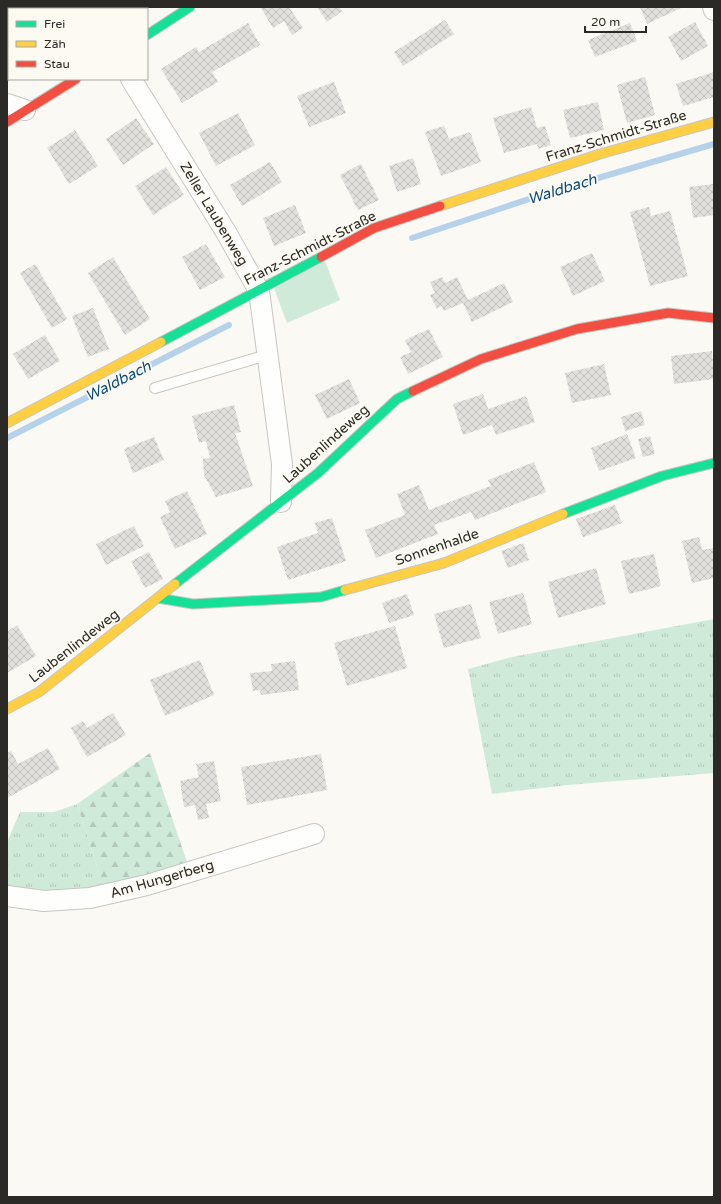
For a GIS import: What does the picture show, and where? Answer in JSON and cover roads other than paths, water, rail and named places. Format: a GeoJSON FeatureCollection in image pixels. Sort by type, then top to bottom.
{"type":"FeatureCollection","features":[{"type":"Feature","properties":{"kind":"street"},"geometry":{"type":"LineString","coordinates":[[148,33],[190,7]]}},
{"type":"Feature","properties":{"kind":"street"},"geometry":{"type":"LineString","coordinates":[[7,122],[16,107],[74,80]]}},
{"type":"Feature","properties":{"kind":"street","name":"Zeller Laubenweg"},"geometry":{"type":"LineString","coordinates":[[132,80],[226,232],[259,291],[282,464],[281,502]]}},
{"type":"Feature","properties":{"kind":"street","name":"Franz-Schmidt-Straße"},"geometry":{"type":"LineString","coordinates":[[7,424],[259,291],[374,228],[600,154],[714,122]]}},
{"type":"Feature","properties":{"kind":"street","name":"Laubenlindeweg"},"geometry":{"type":"LineString","coordinates":[[7,709],[39,692],[318,473],[397,399],[480,359],[577,329],[668,313],[714,318]]}},
{"type":"Feature","properties":{"kind":"street","name":"Sonnenhalde"},"geometry":{"type":"LineString","coordinates":[[158,598],[194,604],[321,597],[444,563],[573,510],[662,476],[714,463]]}},
{"type":"Feature","properties":{"kind":"street","name":"Am Hungerberg"},"geometry":{"type":"LineString","coordinates":[[7,896],[44,901],[90,898],[147,885],[314,834]]}},
{"type":"Feature","properties":{"kind":"lane"},"geometry":{"type":"LineString","coordinates":[[155,388],[267,355]]}},
{"type":"Feature","properties":{"kind":"waterway","name":"Waldbach"},"geometry":{"type":"LineString","coordinates":[[412,238],[547,193],[714,144]]}},
{"type":"Feature","properties":{"kind":"waterway","name":"Waldbach"},"geometry":{"type":"LineString","coordinates":[[7,438],[229,325]]}}]}
